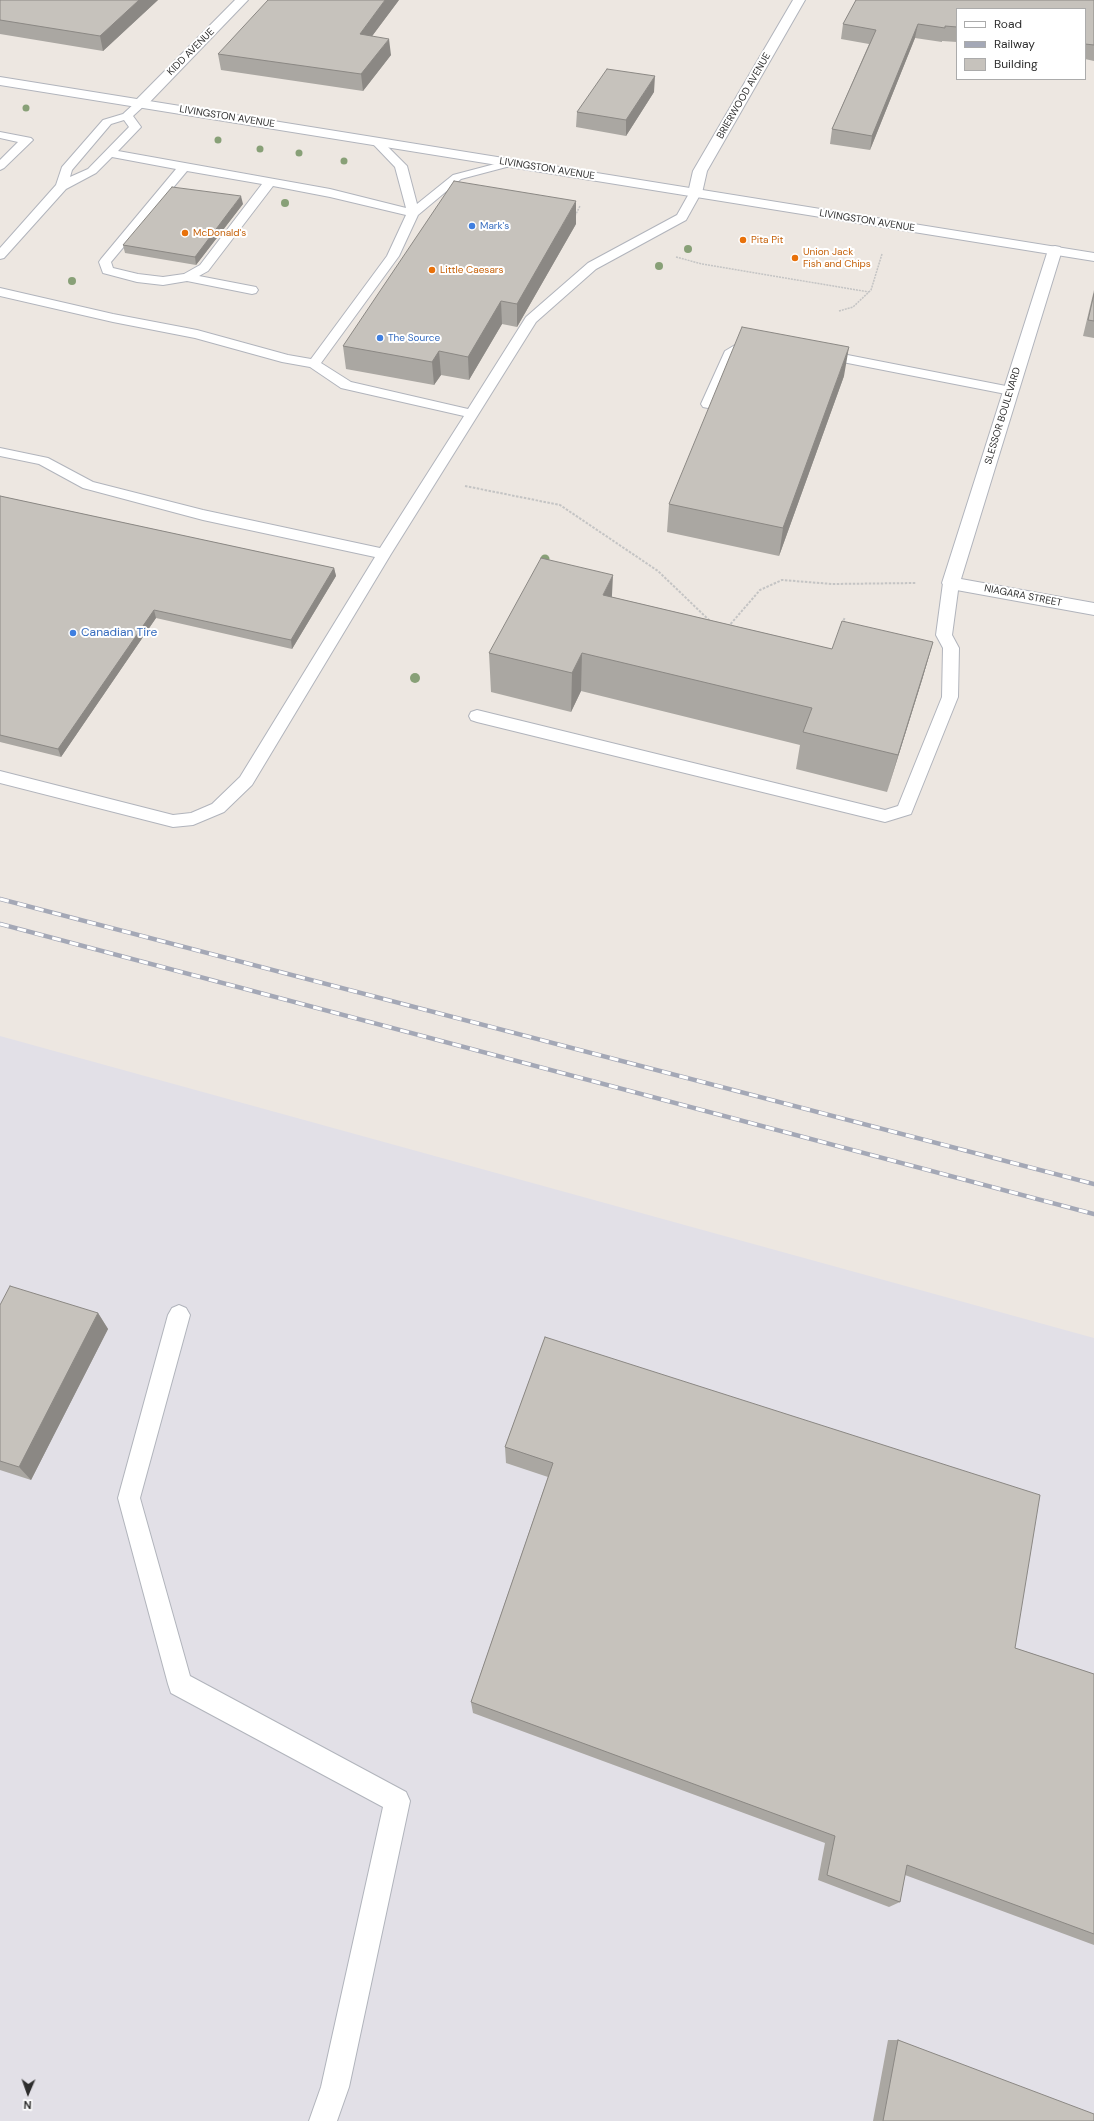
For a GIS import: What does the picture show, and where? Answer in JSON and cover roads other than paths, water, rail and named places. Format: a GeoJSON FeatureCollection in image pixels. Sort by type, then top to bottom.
{"type":"FeatureCollection","features":[{"type":"Feature","properties":{"kind":"street","name":"KIDD AVENUE"},"geometry":{"type":"LineString","coordinates":[[140,104],[242,0]]}},
{"type":"Feature","properties":{"kind":"street","name":"BRIERWOOD AVENUE"},"geometry":{"type":"LineString","coordinates":[[695,194],[700,171],[799,0]]}},
{"type":"Feature","properties":{"kind":"street","name":"LIVINGSTON AVENUE"},"geometry":{"type":"LineString","coordinates":[[0,81],[1094,257]]}},
{"type":"Feature","properties":{"kind":"street","name":"SLESSOR BOULEVARD"},"geometry":{"type":"LineString","coordinates":[[951,583],[1055,250]]}},
{"type":"Feature","properties":{"kind":"street","name":"NIAGARA STREET"},"geometry":{"type":"LineString","coordinates":[[951,583],[1094,609]]}},
{"type":"Feature","properties":{"kind":"lane"},"geometry":{"type":"LineString","coordinates":[[62,186],[66,169],[107,122],[127,116],[140,104]]}},
{"type":"Feature","properties":{"kind":"lane"},"geometry":{"type":"LineString","coordinates":[[0,255],[62,186],[92,171],[135,127],[127,116]]}},
{"type":"Feature","properties":{"kind":"lane"},"geometry":{"type":"LineString","coordinates":[[0,135],[26,140],[0,166]]}},
{"type":"Feature","properties":{"kind":"lane"},"geometry":{"type":"LineString","coordinates":[[377,142],[401,166],[413,213]]}},
{"type":"Feature","properties":{"kind":"lane"},"geometry":{"type":"LineString","coordinates":[[110,153],[184,168],[330,193],[413,213]]}},
{"type":"Feature","properties":{"kind":"lane"},"geometry":{"type":"LineString","coordinates":[[314,364],[393,256],[413,213],[440,188],[457,177],[510,163]]}},
{"type":"Feature","properties":{"kind":"lane"},"geometry":{"type":"LineString","coordinates":[[184,168],[105,262],[107,270],[137,278],[163,280],[187,277],[252,290]]}},
{"type":"Feature","properties":{"kind":"lane"},"geometry":{"type":"LineString","coordinates":[[187,277],[204,268],[270,182]]}},
{"type":"Feature","properties":{"kind":"lane"},"geometry":{"type":"LineString","coordinates":[[0,777],[173,821],[193,819],[218,808],[246,781],[384,554],[432,480],[531,320],[592,266],[682,217],[695,194]]}},
{"type":"Feature","properties":{"kind":"lane"},"geometry":{"type":"LineString","coordinates":[[0,292],[112,318],[197,334],[287,359],[314,364],[346,385],[473,414]]}},
{"type":"Feature","properties":{"kind":"lane"},"geometry":{"type":"LineString","coordinates":[[708,404],[732,351],[750,340],[765,343]]}},
{"type":"Feature","properties":{"kind":"lane"},"geometry":{"type":"LineString","coordinates":[[812,352],[1011,391]]}},
{"type":"Feature","properties":{"kind":"lane"},"geometry":{"type":"LineString","coordinates":[[0,452],[43,461],[88,485],[202,515],[384,554]]}},
{"type":"Feature","properties":{"kind":"lane"},"geometry":{"type":"LineString","coordinates":[[477,716],[885,816],[905,810],[950,697],[951,648],[944,635],[951,583]]}},
{"type":"Feature","properties":{"kind":"lane"},"geometry":{"type":"LineString","coordinates":[[180,1316],[129,1498],[180,1684],[397,1801],[335,2087],[323,2121]]}},
{"type":"Feature","properties":{"kind":"railway"},"geometry":{"type":"LineString","coordinates":[[0,899],[1094,1184]]}},
{"type":"Feature","properties":{"kind":"railway"},"geometry":{"type":"LineString","coordinates":[[0,924],[1094,1214]]}},
{"type":"Feature","properties":{"kind":"place","name":"Mark's"},"geometry":{"type":"Point","coordinates":[472,226]}},
{"type":"Feature","properties":{"kind":"place","name":"McDonald's"},"geometry":{"type":"Point","coordinates":[185,233]}},
{"type":"Feature","properties":{"kind":"place","name":"Pita Pit"},"geometry":{"type":"Point","coordinates":[743,240]}},
{"type":"Feature","properties":{"kind":"place","name":"Union Jack Fish and Chips"},"geometry":{"type":"Point","coordinates":[795,258]}},
{"type":"Feature","properties":{"kind":"place","name":"Little Caesars"},"geometry":{"type":"Point","coordinates":[432,270]}},
{"type":"Feature","properties":{"kind":"place","name":"The Source"},"geometry":{"type":"Point","coordinates":[380,338]}},
{"type":"Feature","properties":{"kind":"place","name":"Canadian Tire"},"geometry":{"type":"Point","coordinates":[73,633]}}]}
